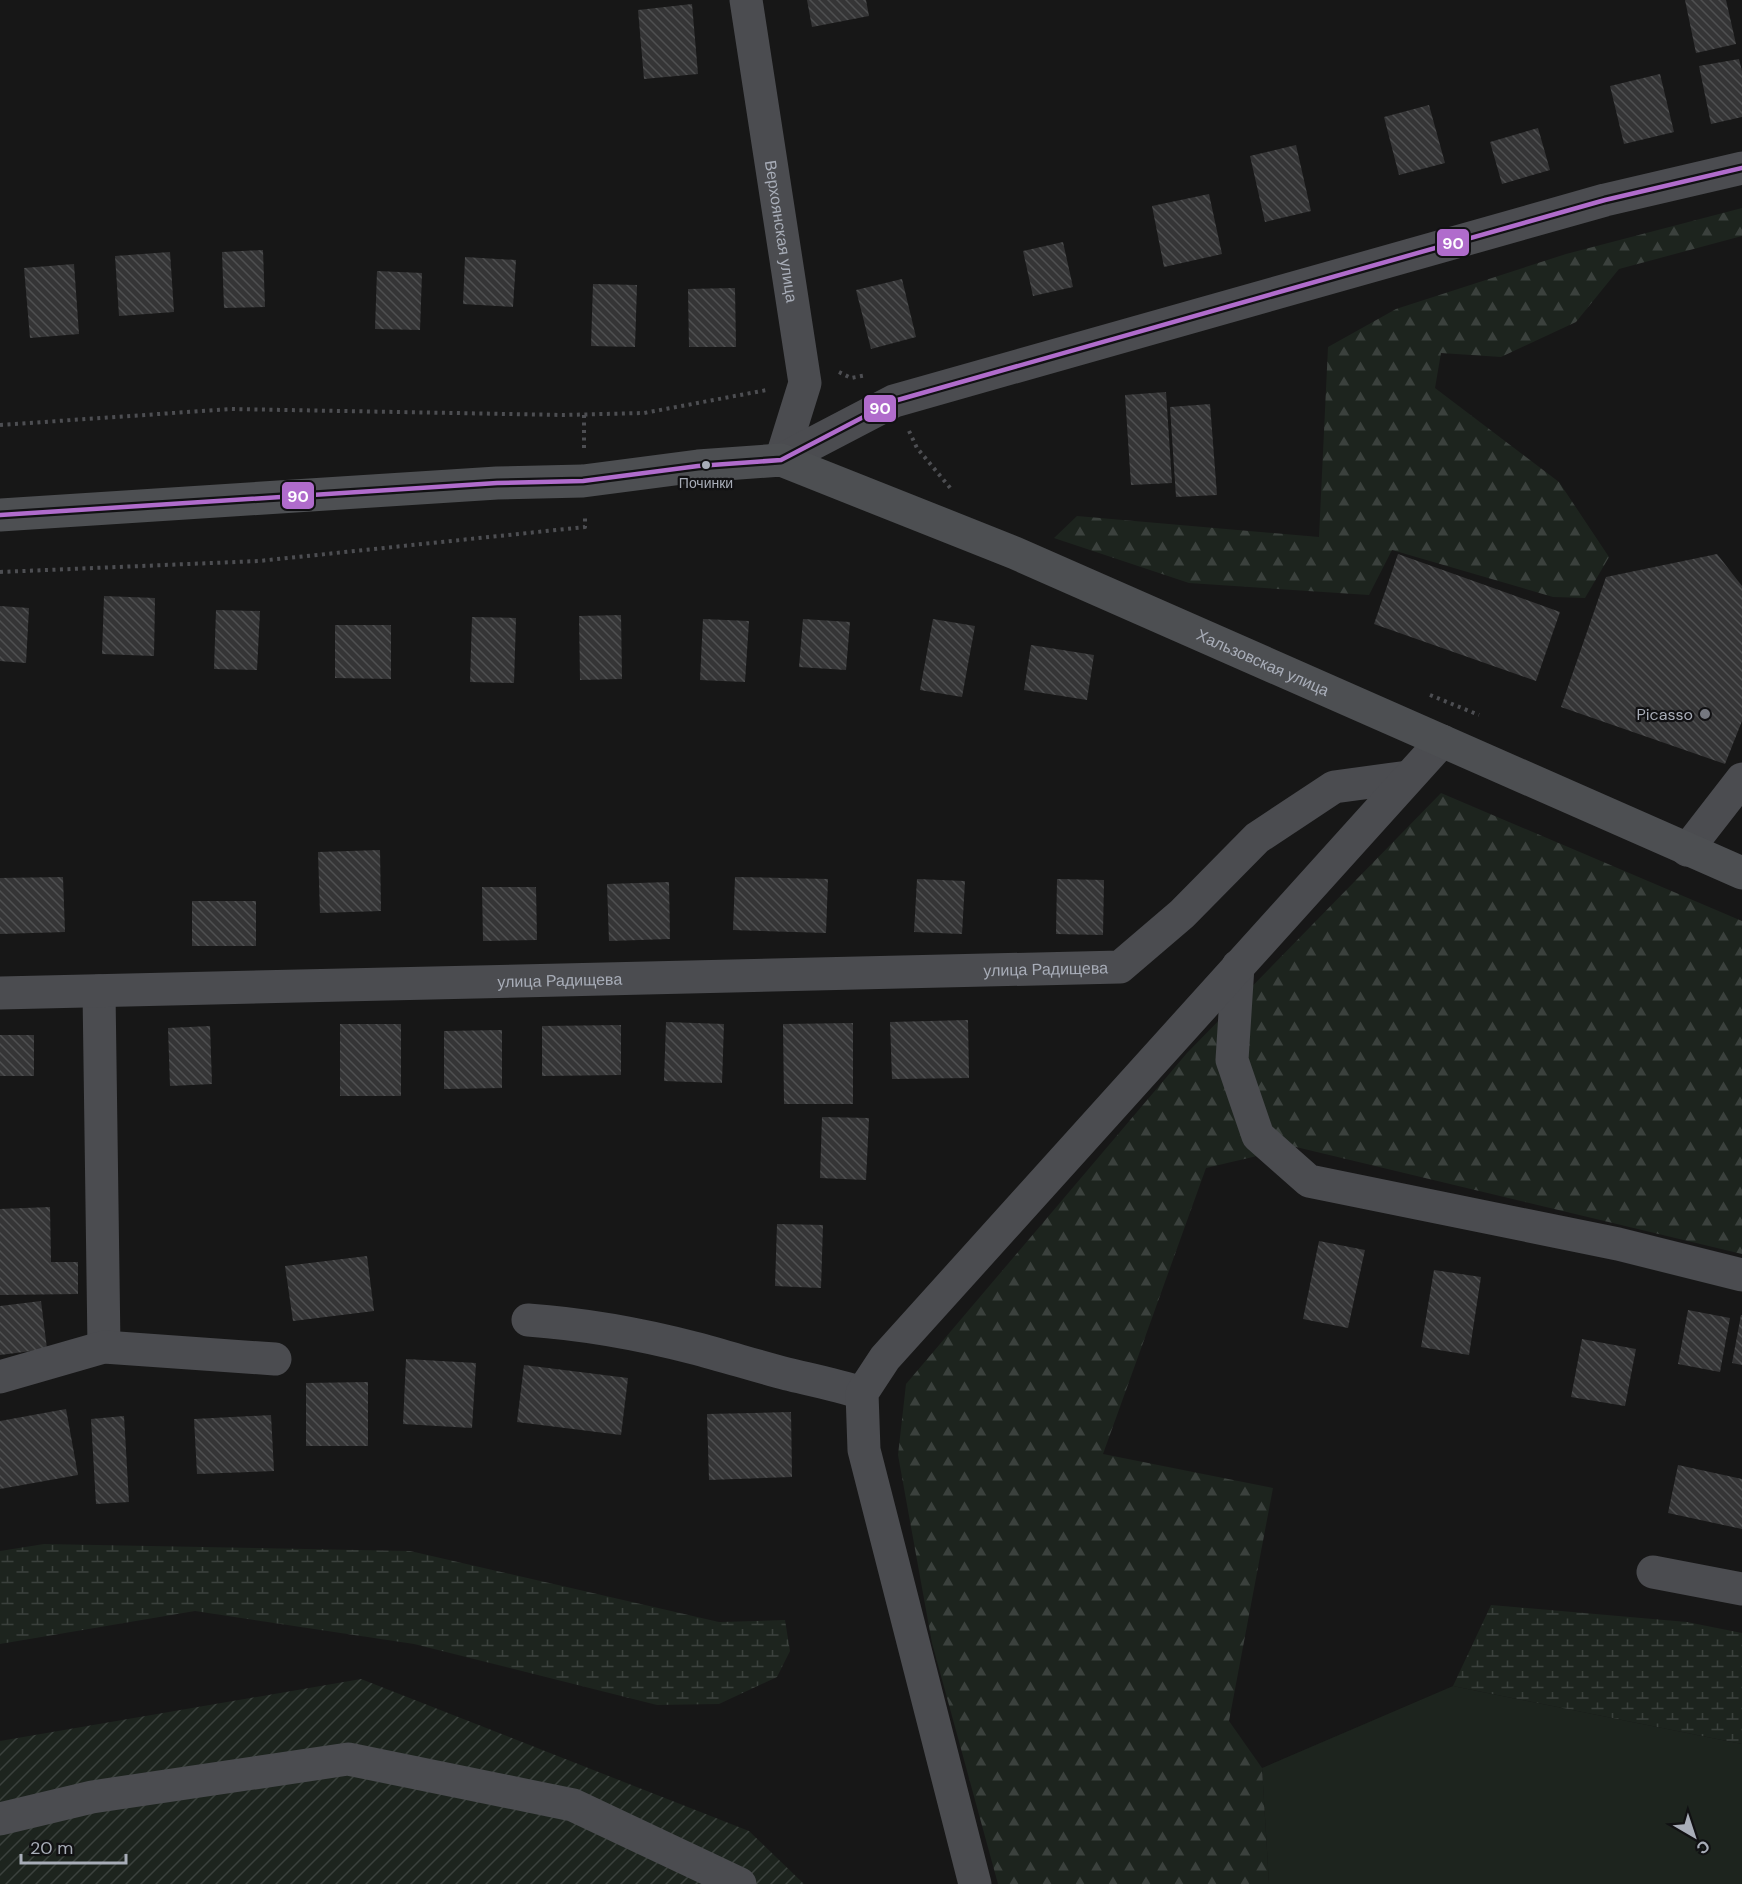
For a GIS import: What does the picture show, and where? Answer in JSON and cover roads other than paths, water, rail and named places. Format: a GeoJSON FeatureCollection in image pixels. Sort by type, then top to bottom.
{"type":"FeatureCollection","features":[{"type":"Feature","properties":{"kind":"main road"},"geometry":{"type":"LineString","coordinates":[[0,515],[497,483],[583,481],[698,466],[781,460]]}},
{"type":"Feature","properties":{"kind":"main road","name":"Хальзовская улица"},"geometry":{"type":"LineString","coordinates":[[781,460],[1015,553],[1742,873]]}},
{"type":"Feature","properties":{"kind":"street","name":"Верхоянская улица"},"geometry":{"type":"LineString","coordinates":[[746,0],[819,376],[781,460]]}},
{"type":"Feature","properties":{"kind":"street"},"geometry":{"type":"LineString","coordinates":[[781,460],[894,401],[1605,200],[1742,168]]}},
{"type":"Feature","properties":{"kind":"street"},"geometry":{"type":"LineString","coordinates":[[975,1884],[864,1450],[862,1393],[885,1358],[1442,741]]}},
{"type":"Feature","properties":{"kind":"street","name":"улица Радищева"},"geometry":{"type":"LineString","coordinates":[[0,993],[1119,968],[1182,914],[1257,838],[1334,787],[1408,777]]}},
{"type":"Feature","properties":{"kind":"street"},"geometry":{"type":"LineString","coordinates":[[1687,850],[1742,779]]}},
{"type":"Feature","properties":{"kind":"street"},"geometry":{"type":"LineString","coordinates":[[1238,966],[1232,1060],[1258,1136],[1309,1180],[1618,1244],[1742,1275]]}},
{"type":"Feature","properties":{"kind":"street"},"geometry":{"type":"LineString","coordinates":[[99,991],[104,1347]]}},
{"type":"Feature","properties":{"kind":"street"},"geometry":{"type":"LineString","coordinates":[[528,1320],[565,1323],[643,1336],[693,1347],[862,1393]]}},
{"type":"Feature","properties":{"kind":"street"},"geometry":{"type":"LineString","coordinates":[[0,1377],[104,1347],[275,1359]]}},
{"type":"Feature","properties":{"kind":"street"},"geometry":{"type":"LineString","coordinates":[[1653,1572],[1742,1588]]}},
{"type":"Feature","properties":{"kind":"street"},"geometry":{"type":"LineString","coordinates":[[0,1819],[92,1797],[348,1759],[573,1806],[740,1884]]}},
{"type":"Feature","properties":{"kind":"place","name":"Починки"},"geometry":{"type":"Point","coordinates":[706,465]}},
{"type":"Feature","properties":{"kind":"place","name":"Picasso"},"geometry":{"type":"Point","coordinates":[1705,714]}}]}
